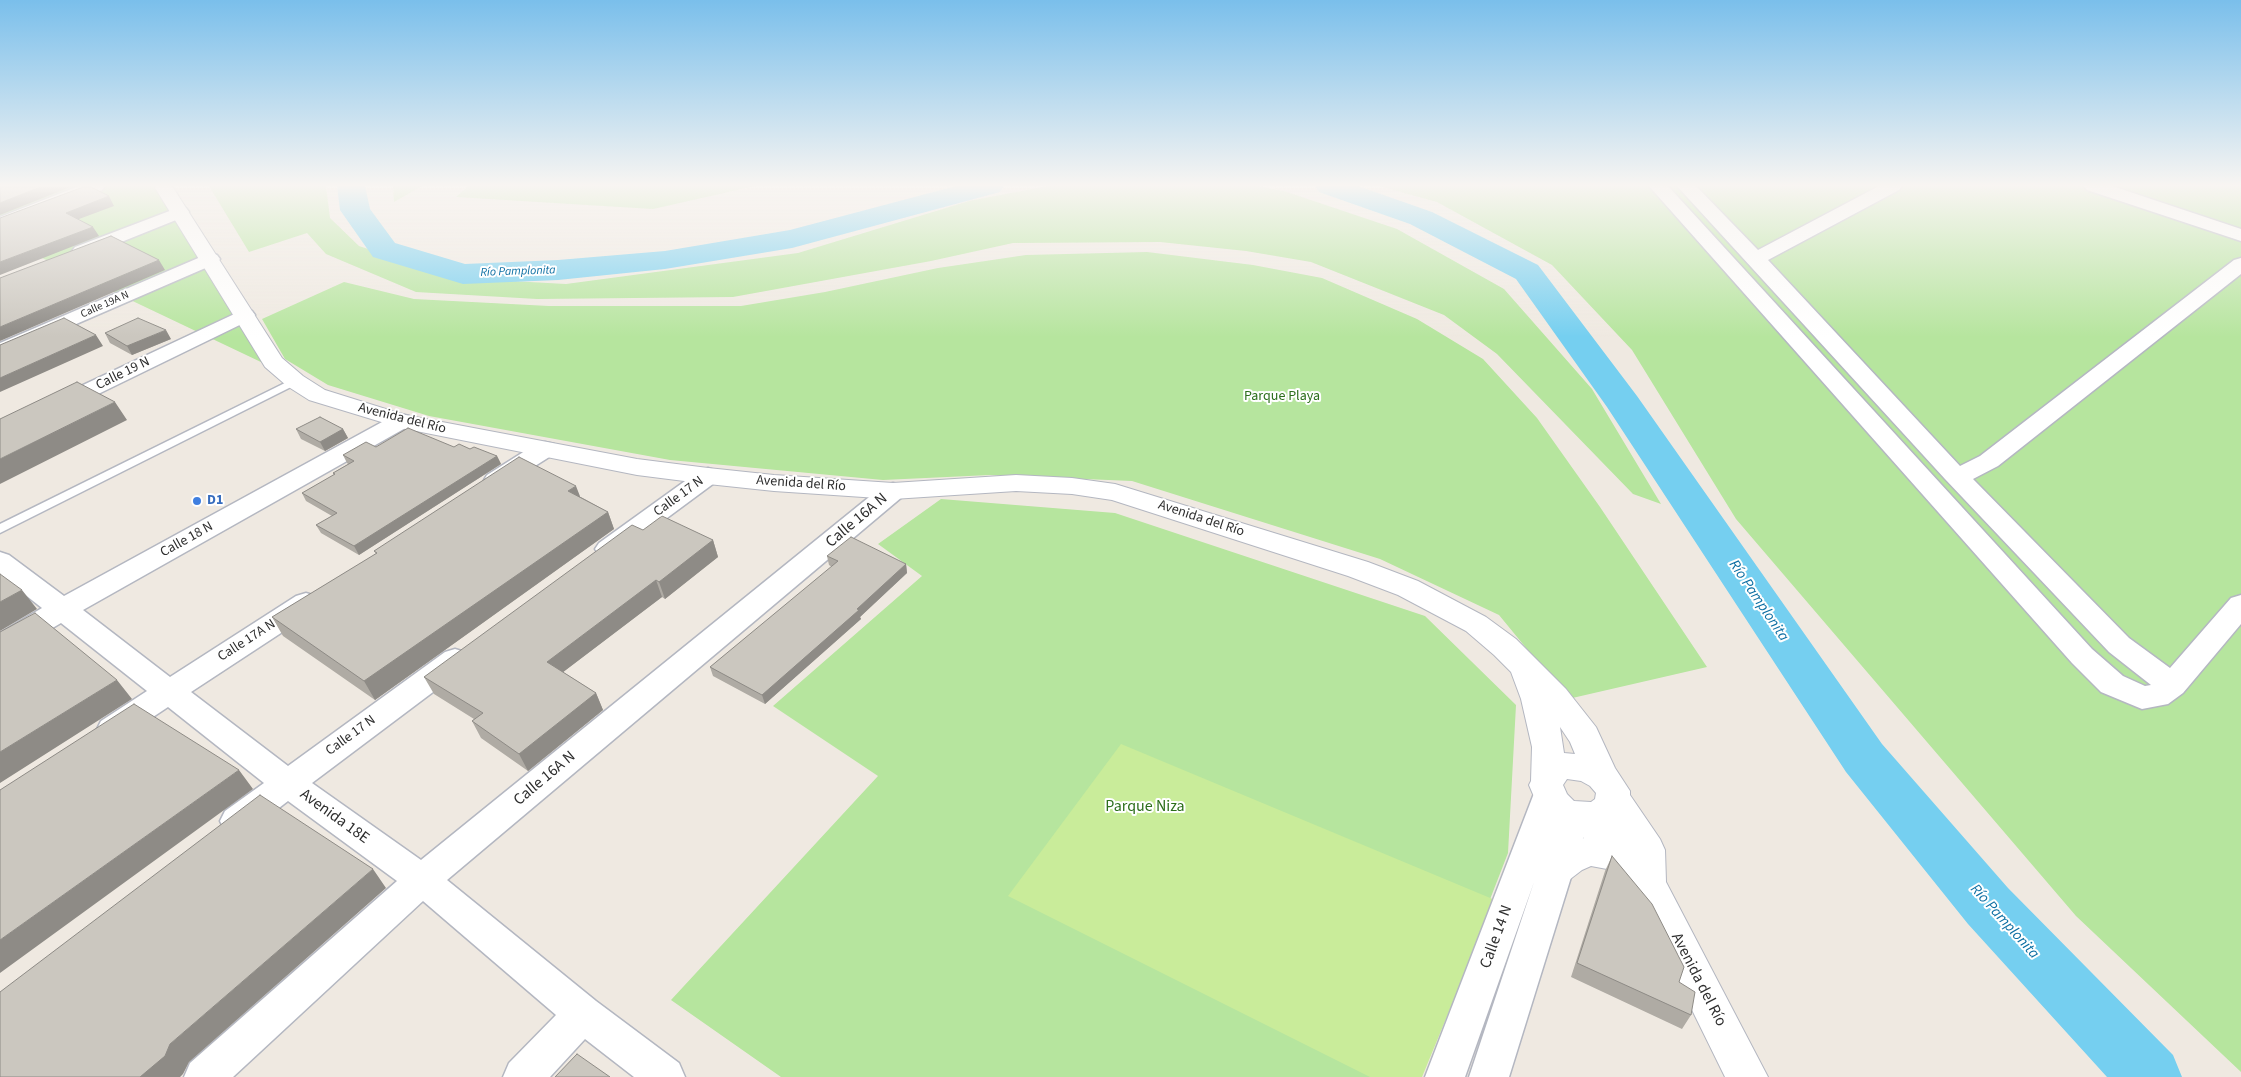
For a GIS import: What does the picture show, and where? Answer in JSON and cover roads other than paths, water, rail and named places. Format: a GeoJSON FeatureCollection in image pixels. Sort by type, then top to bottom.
{"type":"FeatureCollection","features":[{"type":"Feature","properties":{"kind":"main road","name":"Avenida del Río"},"geometry":{"type":"LineString","coordinates":[[195,236],[273,362],[295,381],[316,395],[401,422],[638,467],[774,483],[893,491],[1016,484],[1072,486],[1115,492],[1358,569],[1408,588],[1476,624],[1519,660],[1555,697],[1584,736],[1608,788],[1646,850],[1650,865],[1648,883],[1747,1077]]}},
{"type":"Feature","properties":{"kind":"main road"},"geometry":{"type":"LineString","coordinates":[[1519,660],[1531,684],[1541,717],[1548,746],[1556,797],[1602,832],[1634,863],[1648,883]]}},
{"type":"Feature","properties":{"kind":"main road"},"geometry":{"type":"LineString","coordinates":[[1565,766],[1586,768],[1608,788],[1612,806],[1597,816],[1556,797],[1556,768],[1565,766]]}},
{"type":"Feature","properties":{"kind":"main road"},"geometry":{"type":"LineString","coordinates":[[1556,869],[1579,854],[1590,851],[1602,852],[1615,855],[1648,883]]}},
{"type":"Feature","properties":{"kind":"street"},"geometry":{"type":"LineString","coordinates":[[64,258],[119,236]]}},
{"type":"Feature","properties":{"kind":"street"},"geometry":{"type":"LineString","coordinates":[[1703,236],[2082,656],[2112,684],[2142,698],[2157,696],[2172,685],[2241,605]]}},
{"type":"Feature","properties":{"kind":"street"},"geometry":{"type":"LineString","coordinates":[[1734,236],[1954,474],[2119,645],[2172,685]]}},
{"type":"Feature","properties":{"kind":"street"},"geometry":{"type":"LineString","coordinates":[[1756,259],[1799,236]]}},
{"type":"Feature","properties":{"kind":"street","name":"Calle 19A N"},"geometry":{"type":"LineString","coordinates":[[0,352],[210,259]]}},
{"type":"Feature","properties":{"kind":"street"},"geometry":{"type":"LineString","coordinates":[[1954,474],[1970,472],[1988,461],[2241,264]]}},
{"type":"Feature","properties":{"kind":"street","name":"Calle 19 N"},"geometry":{"type":"LineString","coordinates":[[0,433],[245,315]]}},
{"type":"Feature","properties":{"kind":"street","name":"Calle 18 N"},"geometry":{"type":"LineString","coordinates":[[0,646],[63,608],[401,422]]}},
{"type":"Feature","properties":{"kind":"street"},"geometry":{"type":"LineString","coordinates":[[478,492],[545,449]]}},
{"type":"Feature","properties":{"kind":"street","name":"Calle 17 N"},"geometry":{"type":"LineString","coordinates":[[589,563],[708,476]]}},
{"type":"Feature","properties":{"kind":"street","name":"Calle 16A N"},"geometry":{"type":"LineString","coordinates":[[204,1077],[422,880],[893,491]]}},
{"type":"Feature","properties":{"kind":"street","name":"Avenida 18E"},"geometry":{"type":"LineString","coordinates":[[0,560],[287,783],[422,880],[583,1014],[665,1077]]}},
{"type":"Feature","properties":{"kind":"street","name":"Calle 17A N"},"geometry":{"type":"LineString","coordinates":[[89,744],[328,589]]}},
{"type":"Feature","properties":{"kind":"street","name":"Calle 17 N"},"geometry":{"type":"LineString","coordinates":[[217,836],[478,644]]}},
{"type":"Feature","properties":{"kind":"street"},"geometry":{"type":"LineString","coordinates":[[1489,1077],[1566,833],[1556,797]]}},
{"type":"Feature","properties":{"kind":"street","name":"Calle 14 N"},"geometry":{"type":"LineString","coordinates":[[1445,1077],[1556,797]]}},
{"type":"Feature","properties":{"kind":"street"},"geometry":{"type":"LineString","coordinates":[[523,1077],[583,1014]]}},
{"type":"Feature","properties":{"kind":"lane"},"geometry":{"type":"LineString","coordinates":[[0,530],[295,381]]}},
{"type":"Feature","properties":{"kind":"waterway","name":"Río Pamplonita"},"geometry":{"type":"LineString","coordinates":[[374,236],[384,250],[463,274],[558,270],[665,260],[802,236]]}},
{"type":"Feature","properties":{"kind":"waterway","name":"Río Pamplonita"},"geometry":{"type":"LineString","coordinates":[[1457,236],[1527,272],[1624,404],[1864,758],[1988,906],[2150,1077]]}},
{"type":"Feature","properties":{"kind":"place","name":"D1"},"geometry":{"type":"Point","coordinates":[197,501]}},
{"type":"Feature","properties":{"kind":"park label","name":"Parque Playa"},"geometry":{"type":"Point","coordinates":[1282,397]}},
{"type":"Feature","properties":{"kind":"park label","name":"Parque Niza"},"geometry":{"type":"Point","coordinates":[1145,807]}}]}
